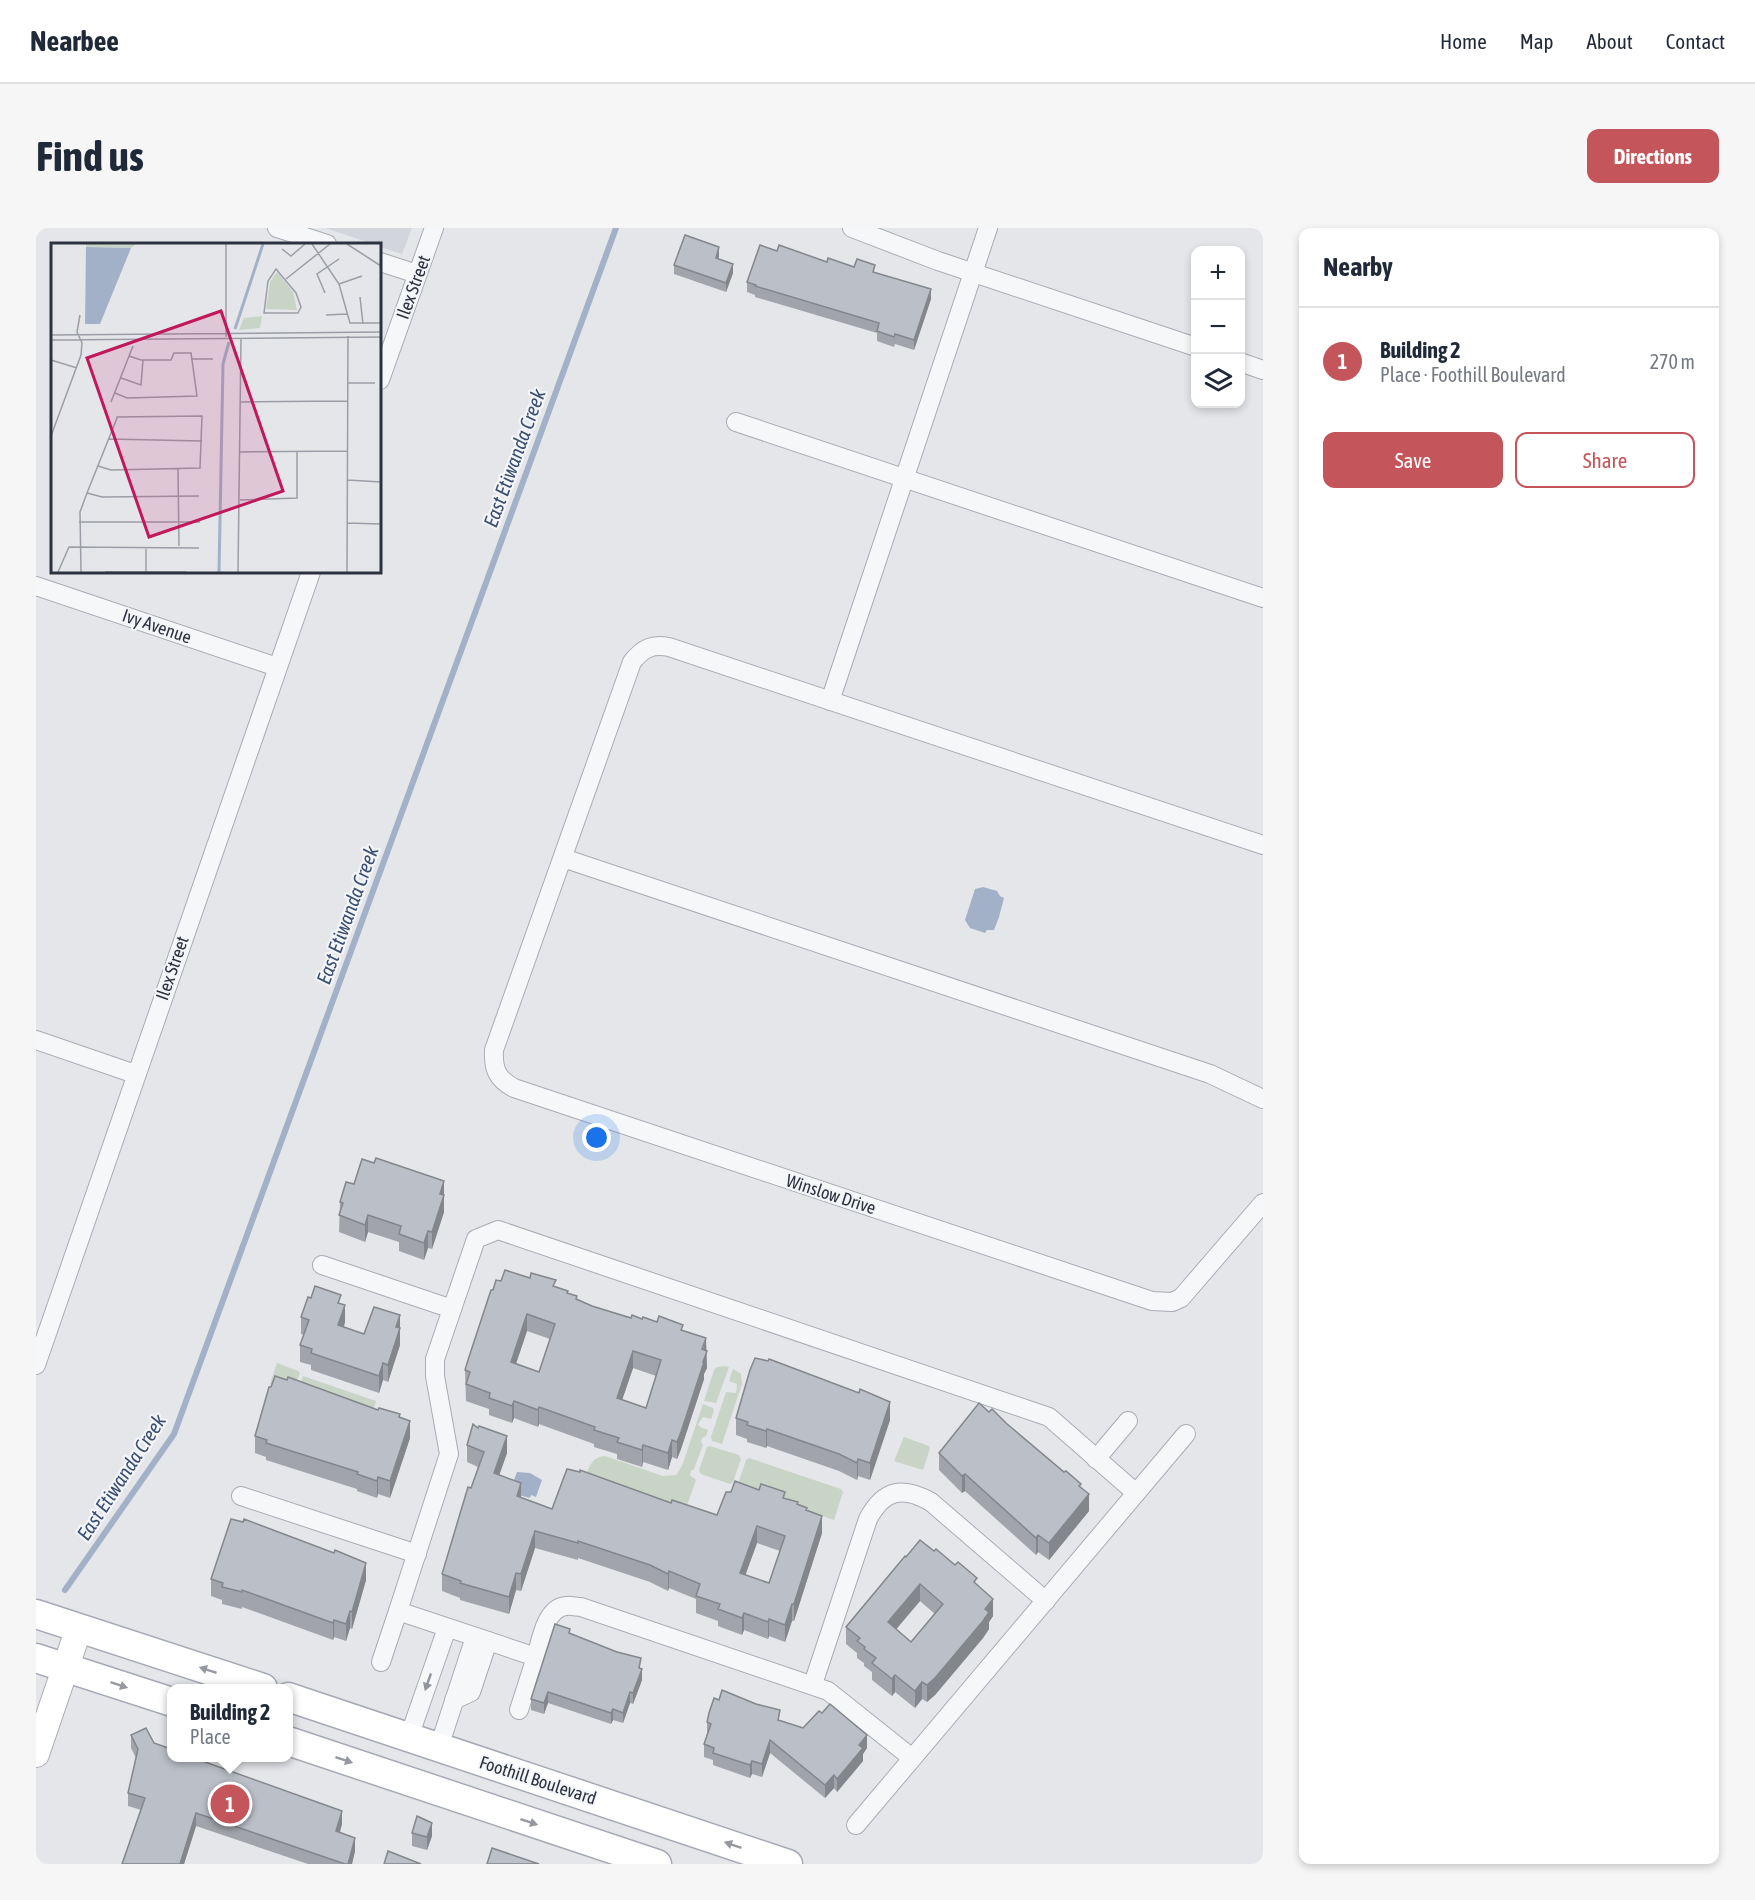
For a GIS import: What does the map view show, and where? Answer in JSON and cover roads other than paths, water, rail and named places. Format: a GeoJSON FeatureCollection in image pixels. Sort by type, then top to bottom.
{"type":"FeatureCollection","features":[{"type":"Feature","properties":{"kind":"main road"},"geometry":{"type":"LineString","coordinates":[[36,1614],[248,1684]]}},
{"type":"Feature","properties":{"kind":"main road"},"geometry":{"type":"LineString","coordinates":[[36,1754],[79,1628]]}},
{"type":"Feature","properties":{"kind":"main road"},"geometry":{"type":"LineString","coordinates":[[36,1658],[167,1701]]}},
{"type":"Feature","properties":{"kind":"main road","name":"Foothill Boulevard"},"geometry":{"type":"LineString","coordinates":[[293,1699],[788,1864]]}},
{"type":"Feature","properties":{"kind":"main road"},"geometry":{"type":"LineString","coordinates":[[293,1744],[657,1864]]}},
{"type":"Feature","properties":{"kind":"street"},"geometry":{"type":"LineString","coordinates":[[277,228],[324,243]]}},
{"type":"Feature","properties":{"kind":"street","name":"Ilex Street"},"geometry":{"type":"LineString","coordinates":[[381,377],[434,228]]}},
{"type":"Feature","properties":{"kind":"street"},"geometry":{"type":"LineString","coordinates":[[852,228],[973,273],[1191,345]]}},
{"type":"Feature","properties":{"kind":"street"},"geometry":{"type":"LineString","coordinates":[[830,701],[988,228]]}},
{"type":"Feature","properties":{"kind":"street"},"geometry":{"type":"LineString","coordinates":[[381,262],[417,274]]}},
{"type":"Feature","properties":{"kind":"street"},"geometry":{"type":"LineString","coordinates":[[1245,364],[1263,370]]}},
{"type":"Feature","properties":{"kind":"street"},"geometry":{"type":"LineString","coordinates":[[736,422],[1263,598]]}},
{"type":"Feature","properties":{"kind":"street","name":"Ilex Street"},"geometry":{"type":"LineString","coordinates":[[36,1365],[135,1074],[311,573]]}},
{"type":"Feature","properties":{"kind":"street","name":"Ivy Avenue"},"geometry":{"type":"LineString","coordinates":[[36,586],[277,667]]}},
{"type":"Feature","properties":{"kind":"street"},"geometry":{"type":"LineString","coordinates":[[1263,845],[669,647],[649,646],[632,662],[562,858],[1210,1074],[1238,1085],[1263,1099]]}},
{"type":"Feature","properties":{"kind":"street","name":"Winslow Drive"},"geometry":{"type":"LineString","coordinates":[[562,858],[494,1050],[496,1073],[503,1082],[514,1088],[1152,1301],[1172,1302],[1189,1290],[1263,1203]]}},
{"type":"Feature","properties":{"kind":"street"},"geometry":{"type":"LineString","coordinates":[[36,1040],[135,1074]]}},
{"type":"Feature","properties":{"kind":"street"},"geometry":{"type":"LineString","coordinates":[[381,1662],[449,1454],[435,1376],[435,1359],[476,1239],[498,1230],[1049,1417],[1136,1493]]}},
{"type":"Feature","properties":{"kind":"street"},"geometry":{"type":"LineString","coordinates":[[322,1265],[452,1309]]}},
{"type":"Feature","properties":{"kind":"street"},"geometry":{"type":"LineString","coordinates":[[1096,1459],[1128,1421]]}},
{"type":"Feature","properties":{"kind":"street"},"geometry":{"type":"LineString","coordinates":[[856,1825],[1186,1434]]}},
{"type":"Feature","properties":{"kind":"street"},"geometry":{"type":"LineString","coordinates":[[813,1684],[868,1519],[882,1498],[900,1492],[915,1494],[931,1502],[1046,1600]]}},
{"type":"Feature","properties":{"kind":"street"},"geometry":{"type":"LineString","coordinates":[[241,1496],[417,1554]]}},
{"type":"Feature","properties":{"kind":"street"},"geometry":{"type":"LineString","coordinates":[[519,1710],[549,1618],[557,1608],[566,1605],[580,1607],[828,1690],[912,1758]]}},
{"type":"Feature","properties":{"kind":"street"},"geometry":{"type":"LineString","coordinates":[[398,1611],[536,1657]]}},
{"type":"Feature","properties":{"kind":"street"},"geometry":{"type":"LineString","coordinates":[[409,1737],[447,1628]]}},
{"type":"Feature","properties":{"kind":"street"},"geometry":{"type":"LineString","coordinates":[[439,1747],[454,1700],[482,1639]]}},
{"type":"Feature","properties":{"kind":"water"},"geometry":{"type":"Polygon","coordinates":[[[983,887],[997,891],[1004,898],[994,930],[987,930],[985,933],[970,928],[965,920],[975,889],[983,887]]]}},
{"type":"Feature","properties":{"kind":"water"},"geometry":{"type":"Polygon","coordinates":[[[517,1472],[530,1473],[542,1480],[536,1497],[531,1495],[530,1498],[515,1494],[511,1488],[517,1472]]]}},
{"type":"Feature","properties":{"kind":"waterway","name":"East Etiwanda Creek"},"geometry":{"type":"LineString","coordinates":[[65,1590],[174,1434],[616,228]]}},
{"type":"Feature","properties":{"kind":"place","name":"Building 2"},"geometry":{"type":"Point","coordinates":[230,1804]}}]}
